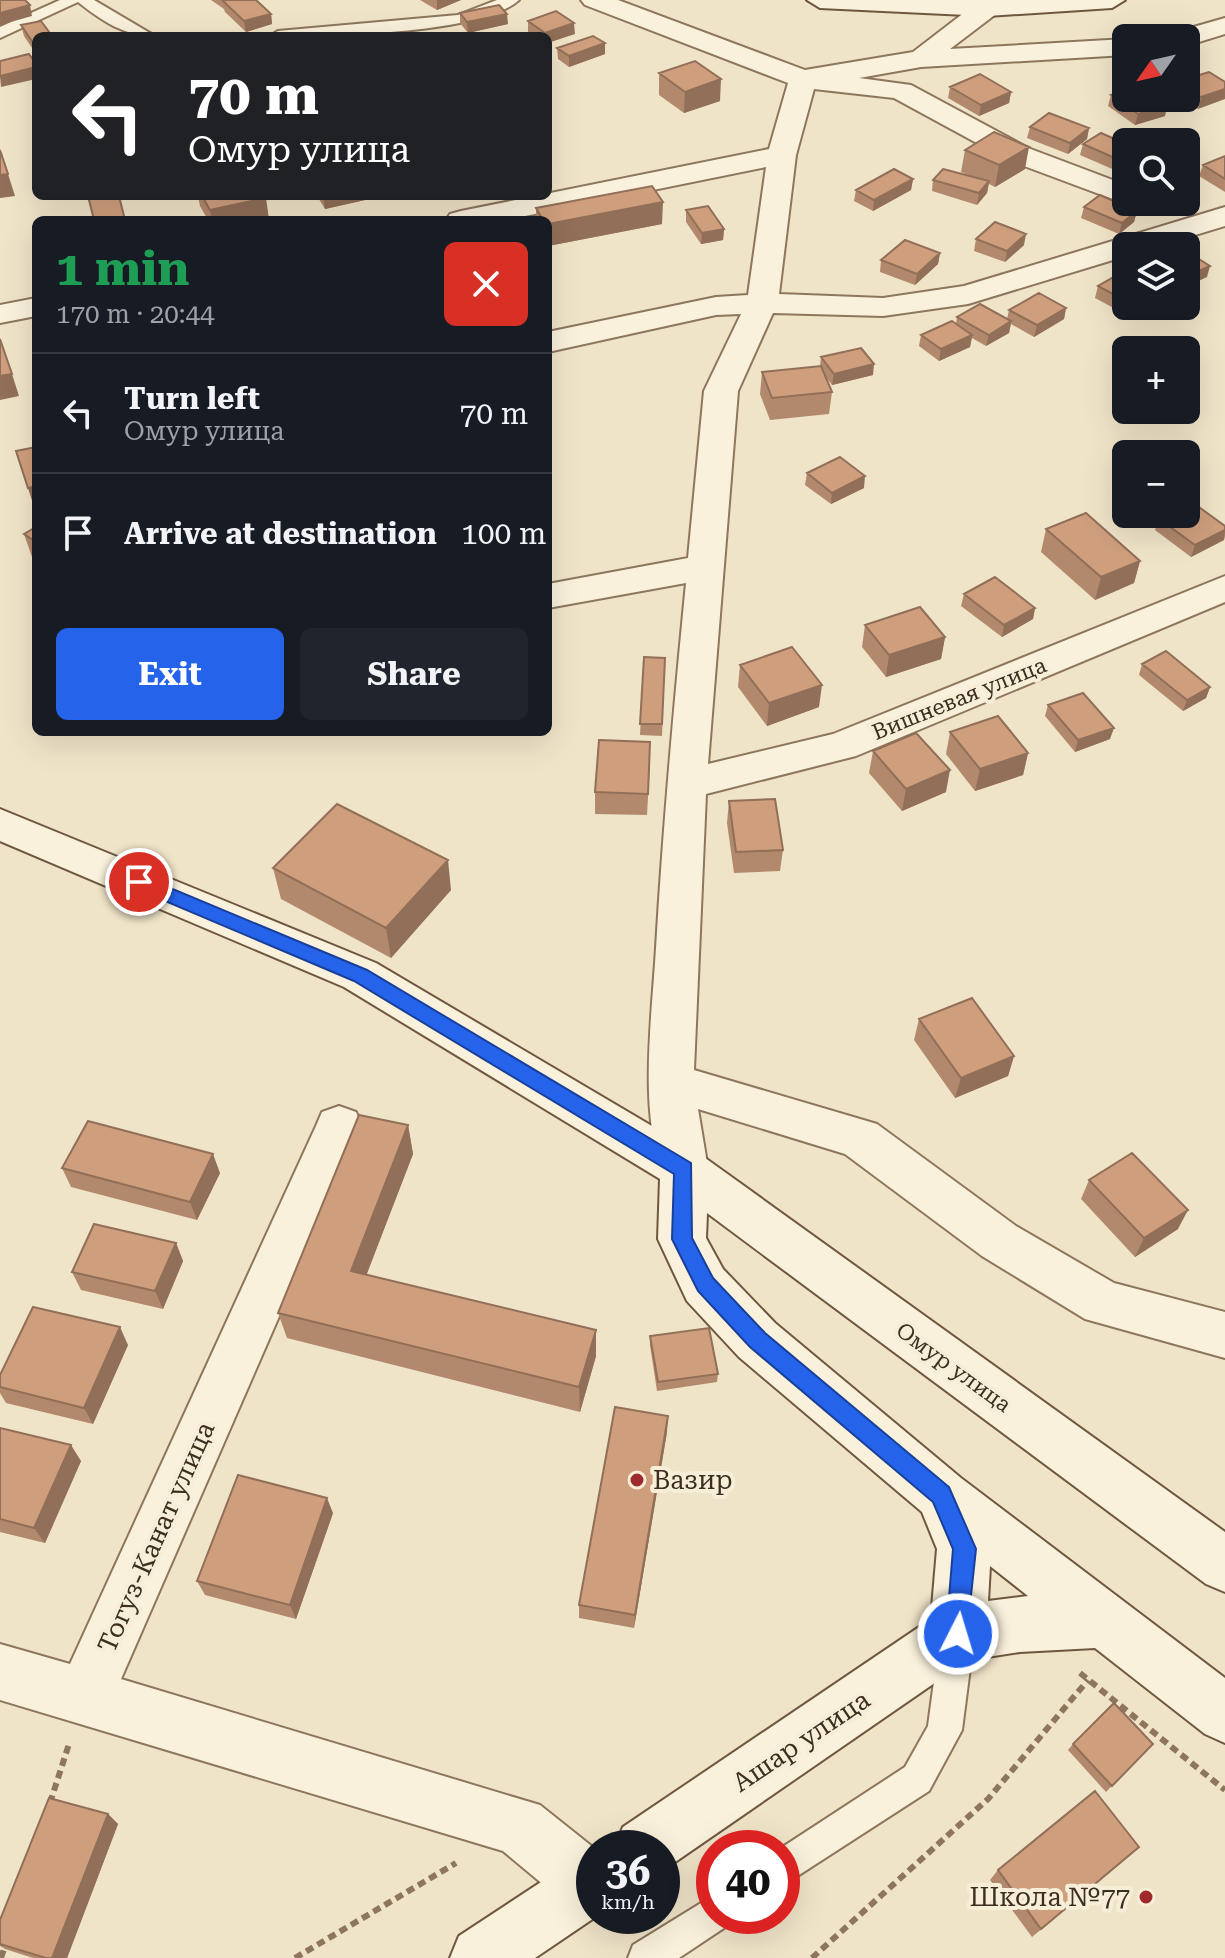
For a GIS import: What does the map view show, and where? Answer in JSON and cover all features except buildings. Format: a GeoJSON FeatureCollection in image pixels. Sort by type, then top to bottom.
{"type":"FeatureCollection","features":[{"type":"Feature","properties":{"kind":"street"},"geometry":{"type":"LineString","coordinates":[[594,0],[803,79],[901,91],[1018,154],[1112,190]]}},
{"type":"Feature","properties":{"kind":"street"},"geometry":{"type":"LineString","coordinates":[[820,0],[987,8],[1112,0]]}},
{"type":"Feature","properties":{"kind":"street"},"geometry":{"type":"LineString","coordinates":[[921,59],[987,8]]}},
{"type":"Feature","properties":{"kind":"street"},"geometry":{"type":"LineString","coordinates":[[1200,34],[1225,26]]}},
{"type":"Feature","properties":{"kind":"street"},"geometry":{"type":"LineString","coordinates":[[803,79],[921,59],[1112,48]]}},
{"type":"Feature","properties":{"kind":"street"},"geometry":{"type":"LineString","coordinates":[[803,79],[782,155],[762,303],[721,391],[686,784],[671,1082],[684,1169],[682,1239],[705,1285],[757,1340],[941,1494],[1225,1714]]}},
{"type":"Feature","properties":{"kind":"street"},"geometry":{"type":"LineString","coordinates":[[481,216],[782,155]]}},
{"type":"Feature","properties":{"kind":"street"},"geometry":{"type":"LineString","coordinates":[[1193,216],[1217,223]]}},
{"type":"Feature","properties":{"kind":"street"},"geometry":{"type":"LineString","coordinates":[[1182,232],[1217,223]]}},
{"type":"Feature","properties":{"kind":"street"},"geometry":{"type":"LineString","coordinates":[[552,341],[716,306],[762,303],[883,307],[968,295],[1112,251]]}},
{"type":"Feature","properties":{"kind":"street"},"geometry":{"type":"LineString","coordinates":[[0,314],[32,308]]}},
{"type":"Feature","properties":{"kind":"street"},"geometry":{"type":"LineString","coordinates":[[552,595],[706,567]]}},
{"type":"Feature","properties":{"kind":"street","name":"Вишневая улица"},"geometry":{"type":"LineString","coordinates":[[686,784],[842,746],[1225,588]]}},
{"type":"Feature","properties":{"kind":"street","name":"Омур улица"},"geometry":{"type":"LineString","coordinates":[[0,824],[360,975],[684,1169],[1225,1565]]}},
{"type":"Feature","properties":{"kind":"street"},"geometry":{"type":"LineString","coordinates":[[671,1082],[860,1138],[999,1241],[1103,1303],[1216,1325]]}},
{"type":"Feature","properties":{"kind":"street","name":"Тогуз-Канат улица"},"geometry":{"type":"LineString","coordinates":[[84,1697],[339,1126]]}},
{"type":"Feature","properties":{"kind":"street"},"geometry":{"type":"LineString","coordinates":[[941,1494],[964,1549],[958,1634],[1020,1624],[1100,1620]]}},
{"type":"Feature","properties":{"kind":"street","name":"Ашар улица"},"geometry":{"type":"LineString","coordinates":[[670,1830],[958,1634]]}},
{"type":"Feature","properties":{"kind":"street"},"geometry":{"type":"LineString","coordinates":[[0,1672],[519,1826],[576,1871]]}},
{"type":"Feature","properties":{"kind":"street"},"geometry":{"type":"LineString","coordinates":[[497,1957],[576,1895]]}},
{"type":"Feature","properties":{"kind":"lane"},"geometry":{"type":"LineString","coordinates":[[0,33],[72,0]]}},
{"type":"Feature","properties":{"kind":"lane"},"geometry":{"type":"LineString","coordinates":[[84,0],[116,22],[138,32]]}},
{"type":"Feature","properties":{"kind":"lane"},"geometry":{"type":"LineString","coordinates":[[321,32],[460,19],[511,0]]}},
{"type":"Feature","properties":{"kind":"lane"},"geometry":{"type":"LineString","coordinates":[[800,1856],[917,1779],[945,1730],[958,1634]]}},
{"type":"Feature","properties":{"kind":"lane"},"geometry":{"type":"LineString","coordinates":[[646,1958],[696,1925]]}},
{"type":"Feature","properties":{"kind":"path"},"geometry":{"type":"LineString","coordinates":[[1020,1624],[1225,1790]]}},
{"type":"Feature","properties":{"kind":"path"},"geometry":{"type":"LineString","coordinates":[[812,1958],[988,1799],[1088,1680]]}},
{"type":"Feature","properties":{"kind":"path"},"geometry":{"type":"LineString","coordinates":[[47,1813],[84,1697]]}},
{"type":"Feature","properties":{"kind":"path"},"geometry":{"type":"LineString","coordinates":[[295,1958],[519,1826]]}},
{"type":"Feature","properties":{"kind":"path"},"geometry":{"type":"LineString","coordinates":[[1,1958],[10,1929]]}},
{"type":"Feature","properties":{"kind":"place","name":"Вазир"},"geometry":{"type":"Point","coordinates":[637,1480]}},
{"type":"Feature","properties":{"kind":"place","name":"Школа №77"},"geometry":{"type":"Point","coordinates":[1146,1897]}},
{"type":"Feature","properties":{"kind":"route"},"geometry":{"type":"LineString","coordinates":[[139,882],[360,975],[684,1169],[682,1239],[705,1285],[757,1340],[941,1494],[964,1549],[958,1634]]}}]}
